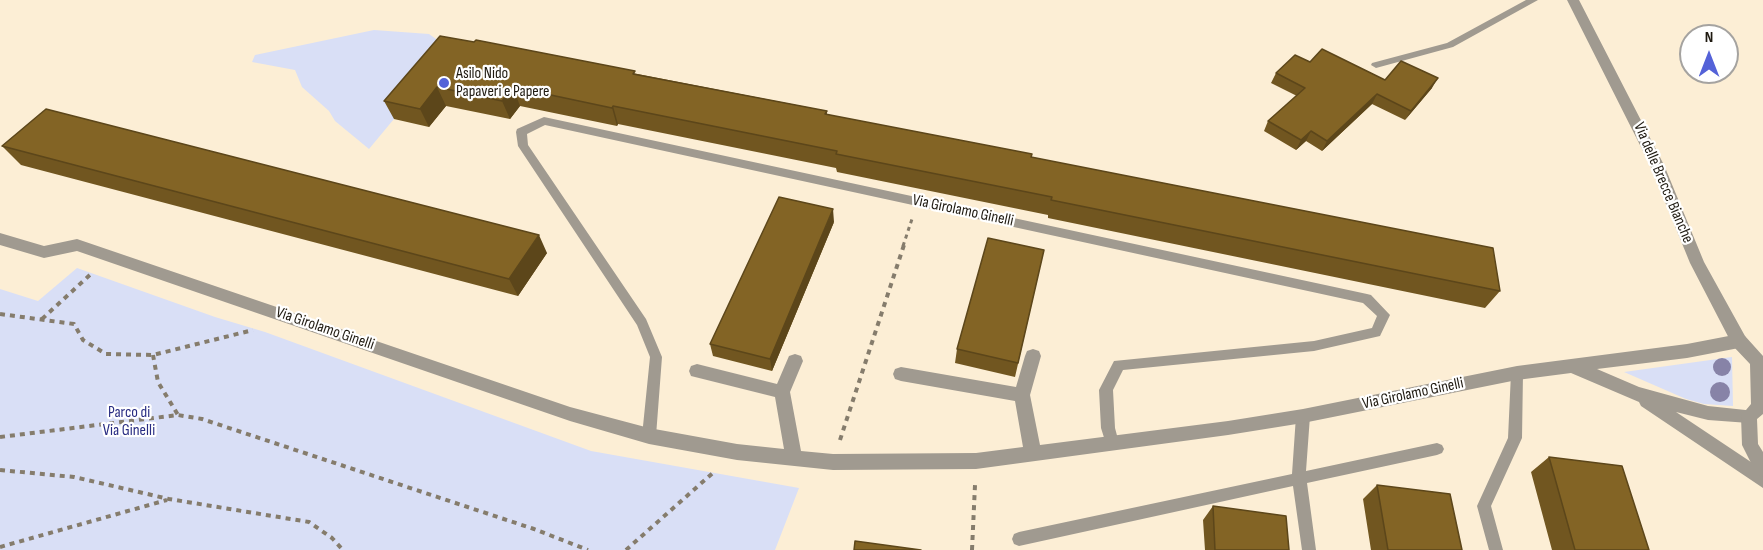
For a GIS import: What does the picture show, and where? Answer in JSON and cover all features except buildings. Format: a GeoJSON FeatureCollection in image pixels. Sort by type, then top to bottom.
{"type":"FeatureCollection","features":[{"type":"Feature","properties":{"kind":"street","name":"Via delle Brecce Bianche"},"geometry":{"type":"LineString","coordinates":[[1573,0],[1658,165],[1697,263],[1739,341],[1761,365],[1757,408],[1750,445],[1763,470]]}},
{"type":"Feature","properties":{"kind":"street","name":"Via Girolamo Ginelli"},"geometry":{"type":"LineString","coordinates":[[0,239],[44,252],[77,245],[570,414],[649,436],[737,452],[833,462],[976,460],[1112,443],[1303,416],[1517,373],[1739,341]]}},
{"type":"Feature","properties":{"kind":"street"},"geometry":{"type":"LineString","coordinates":[[1033,357],[1022,395],[1033,453]]}},
{"type":"Feature","properties":{"kind":"street"},"geometry":{"type":"LineString","coordinates":[[794,458],[783,392],[795,361]]}},
{"type":"Feature","properties":{"kind":"street"},"geometry":{"type":"LineString","coordinates":[[1572,366],[1637,394],[1708,413],[1757,408]]}},
{"type":"Feature","properties":{"kind":"street"},"geometry":{"type":"LineString","coordinates":[[697,371],[783,392]]}},
{"type":"Feature","properties":{"kind":"street"},"geometry":{"type":"LineString","coordinates":[[901,374],[1022,395]]}},
{"type":"Feature","properties":{"kind":"street"},"geometry":{"type":"LineString","coordinates":[[1637,394],[1763,480]]}},
{"type":"Feature","properties":{"kind":"lane"},"geometry":{"type":"LineString","coordinates":[[1376,65],[1450,45],[1533,0]]}},
{"type":"Feature","properties":{"kind":"lane","name":"Via Girolamo Ginelli"},"geometry":{"type":"LineString","coordinates":[[649,436],[656,357],[642,323],[524,146],[521,132],[544,121],[1367,299],[1384,315],[1376,332],[1314,346],[1119,365],[1106,390],[1108,428],[1112,443]]}},
{"type":"Feature","properties":{"kind":"lane"},"geometry":{"type":"LineString","coordinates":[[1496,550],[1485,506],[1515,438],[1517,373]]}},
{"type":"Feature","properties":{"kind":"lane"},"geometry":{"type":"LineString","coordinates":[[1303,416],[1299,479],[1309,550]]}},
{"type":"Feature","properties":{"kind":"lane"},"geometry":{"type":"LineString","coordinates":[[1019,539],[1437,449]]}},
{"type":"Feature","properties":{"kind":"path"},"geometry":{"type":"LineString","coordinates":[[833,462],[918,202]]}},
{"type":"Feature","properties":{"kind":"path"},"geometry":{"type":"LineString","coordinates":[[42,319],[110,256]]}},
{"type":"Feature","properties":{"kind":"path"},"geometry":{"type":"LineString","coordinates":[[0,314],[74,324],[83,340],[106,354],[153,355],[295,319]]}},
{"type":"Feature","properties":{"kind":"path"},"geometry":{"type":"LineString","coordinates":[[153,355],[158,382],[178,415]]}},
{"type":"Feature","properties":{"kind":"path"},"geometry":{"type":"LineString","coordinates":[[0,437],[178,415],[213,422],[534,529],[588,550]]}},
{"type":"Feature","properties":{"kind":"path"},"geometry":{"type":"LineString","coordinates":[[626,550],[737,452]]}},
{"type":"Feature","properties":{"kind":"path"},"geometry":{"type":"LineString","coordinates":[[972,550],[976,460]]}},
{"type":"Feature","properties":{"kind":"path"},"geometry":{"type":"LineString","coordinates":[[0,470],[74,477],[169,499],[309,522],[332,537],[343,550]]}},
{"type":"Feature","properties":{"kind":"path"},"geometry":{"type":"LineString","coordinates":[[0,547],[169,499]]}},
{"type":"Feature","properties":{"kind":"green space"},"geometry":{"type":"Polygon","coordinates":[[[374,30],[429,34],[446,46],[448,54],[369,149],[335,121],[329,111],[302,87],[295,70],[252,62],[255,55],[374,30]]]}},
{"type":"Feature","properties":{"kind":"green space","name":"Parco di Via Ginelli"},"geometry":{"type":"Polygon","coordinates":[[[77,268],[215,317],[265,332],[591,451],[799,488],[775,550],[0,550],[0,289],[38,301],[77,268]]]}},
{"type":"Feature","properties":{"kind":"green space"},"geometry":{"type":"Polygon","coordinates":[[[1732,357],[1733,406],[1704,404],[1686,399],[1624,372],[1732,357]]]}},
{"type":"Feature","properties":{"kind":"place","name":"Asilo Nido Papaveri e Papere"},"geometry":{"type":"Point","coordinates":[444,83]}}]}
